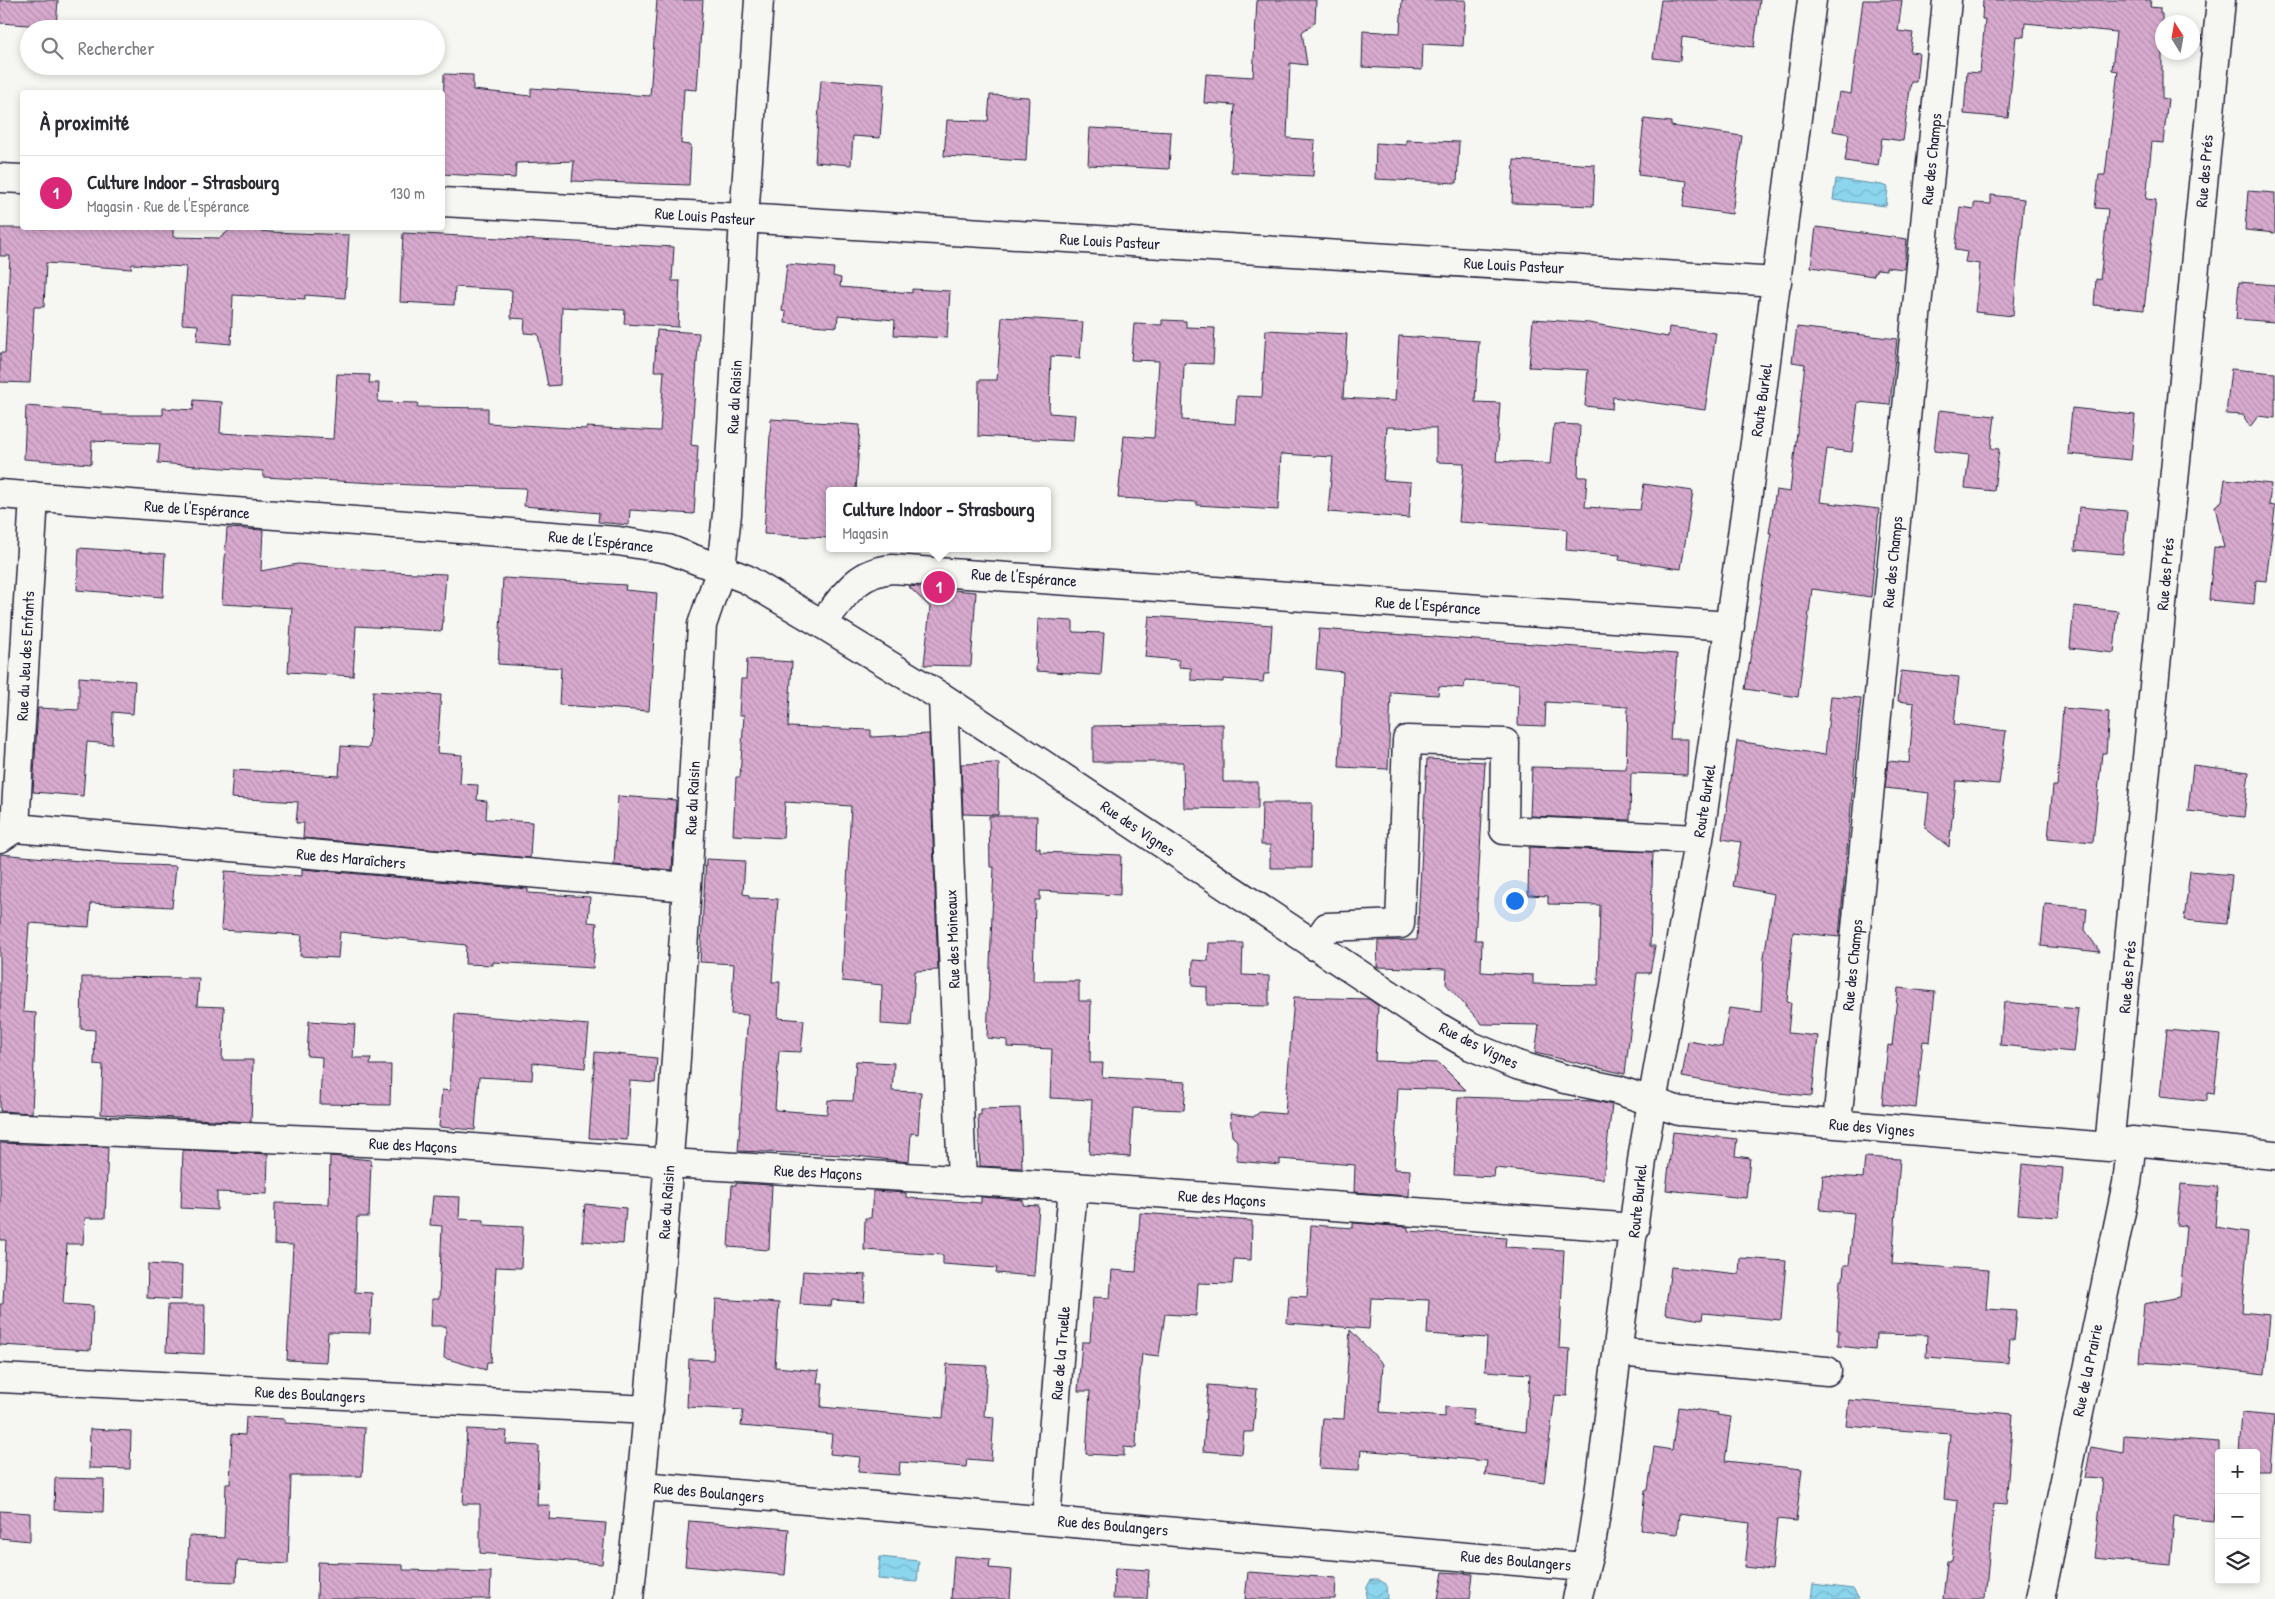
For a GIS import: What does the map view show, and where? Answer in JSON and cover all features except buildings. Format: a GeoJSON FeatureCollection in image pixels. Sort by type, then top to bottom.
{"type":"FeatureCollection","features":[{"type":"Feature","properties":{"kind":"street","name":"Rue du Raisin"},"geometry":{"type":"LineString","coordinates":[[629,1599],[649,1410],[669,1163],[702,625],[721,569],[727,514],[759,0]]}},
{"type":"Feature","properties":{"kind":"street","name":"Route Burkel"},"geometry":{"type":"LineString","coordinates":[[1577,1599],[1594,1526],[1651,1101],[1699,839],[1777,282],[1812,0]]}},
{"type":"Feature","properties":{"kind":"street","name":"Rue des Champs"},"geometry":{"type":"LineString","coordinates":[[1837,1123],[1947,0]]}},
{"type":"Feature","properties":{"kind":"street","name":"Rue des Prés"},"geometry":{"type":"LineString","coordinates":[[2120,1144],[2220,0]]}},
{"type":"Feature","properties":{"kind":"street"},"geometry":{"type":"LineString","coordinates":[[0,178],[20,179]]}},
{"type":"Feature","properties":{"kind":"street","name":"Rue Louis Pasteur"},"geometry":{"type":"LineString","coordinates":[[445,202],[1777,282]]}},
{"type":"Feature","properties":{"kind":"street","name":"Rue de l'Espérance"},"geometry":{"type":"LineString","coordinates":[[0,494],[618,541],[668,549],[746,579],[822,624],[853,585],[864,576],[872,572],[892,569],[1730,626]]}},
{"type":"Feature","properties":{"kind":"street","name":"Rue du Jeu des Enfants"},"geometry":{"type":"LineString","coordinates":[[7,833],[34,496]]}},
{"type":"Feature","properties":{"kind":"street","name":"Rue des Vignes"},"geometry":{"type":"LineString","coordinates":[[822,624],[943,698],[1440,1028],[1494,1056],[1532,1070],[1618,1090],[1679,1111],[2275,1155]]}},
{"type":"Feature","properties":{"kind":"street","name":"Rue des Moineaux"},"geometry":{"type":"LineString","coordinates":[[943,698],[962,1181]]}},
{"type":"Feature","properties":{"kind":"street"},"geometry":{"type":"LineString","coordinates":[[1314,946],[1327,927],[1400,924],[1407,740],[1505,743],[1504,830],[1699,839]]}},
{"type":"Feature","properties":{"kind":"street","name":"Rue des Maraîchers"},"geometry":{"type":"LineString","coordinates":[[7,833],[687,887]]}},
{"type":"Feature","properties":{"kind":"street","name":"Rue des Maçons"},"geometry":{"type":"LineString","coordinates":[[0,1127],[434,1145],[669,1163],[1073,1187],[1634,1228]]}},
{"type":"Feature","properties":{"kind":"street","name":"Rue de la Prairie"},"geometry":{"type":"LineString","coordinates":[[2040,1599],[2127,1183],[2120,1144]]}},
{"type":"Feature","properties":{"kind":"street","name":"Rue de la Truelle"},"geometry":{"type":"LineString","coordinates":[[1046,1519],[1073,1187]]}},
{"type":"Feature","properties":{"kind":"street"},"geometry":{"type":"LineString","coordinates":[[1618,1352],[1827,1371]]}},
{"type":"Feature","properties":{"kind":"street","name":"Rue des Boulangers"},"geometry":{"type":"LineString","coordinates":[[0,1378],[649,1410]]}},
{"type":"Feature","properties":{"kind":"street","name":"Rue des Boulangers"},"geometry":{"type":"LineString","coordinates":[[642,1486],[1046,1519],[1584,1567]]}},
{"type":"Feature","properties":{"kind":"water"},"geometry":{"type":"Polygon","coordinates":[[[1836,179],[1888,187],[1886,206],[1833,200],[1836,179]]]}},
{"type":"Feature","properties":{"kind":"water"},"geometry":{"type":"Polygon","coordinates":[[[880,1557],[919,1561],[917,1582],[878,1579],[880,1557]]]}},
{"type":"Feature","properties":{"kind":"water"},"geometry":{"type":"Polygon","coordinates":[[[1371,1580],[1379,1580],[1386,1584],[1387,1599],[1366,1599],[1367,1587],[1371,1580]]]}},
{"type":"Feature","properties":{"kind":"water"},"geometry":{"type":"Polygon","coordinates":[[[1813,1584],[1853,1589],[1859,1599],[1811,1599],[1813,1584]]]}},
{"type":"Feature","properties":{"kind":"place","name":"Culture Indoor - Strasbourg"},"geometry":{"type":"Point","coordinates":[939,587]}}]}
